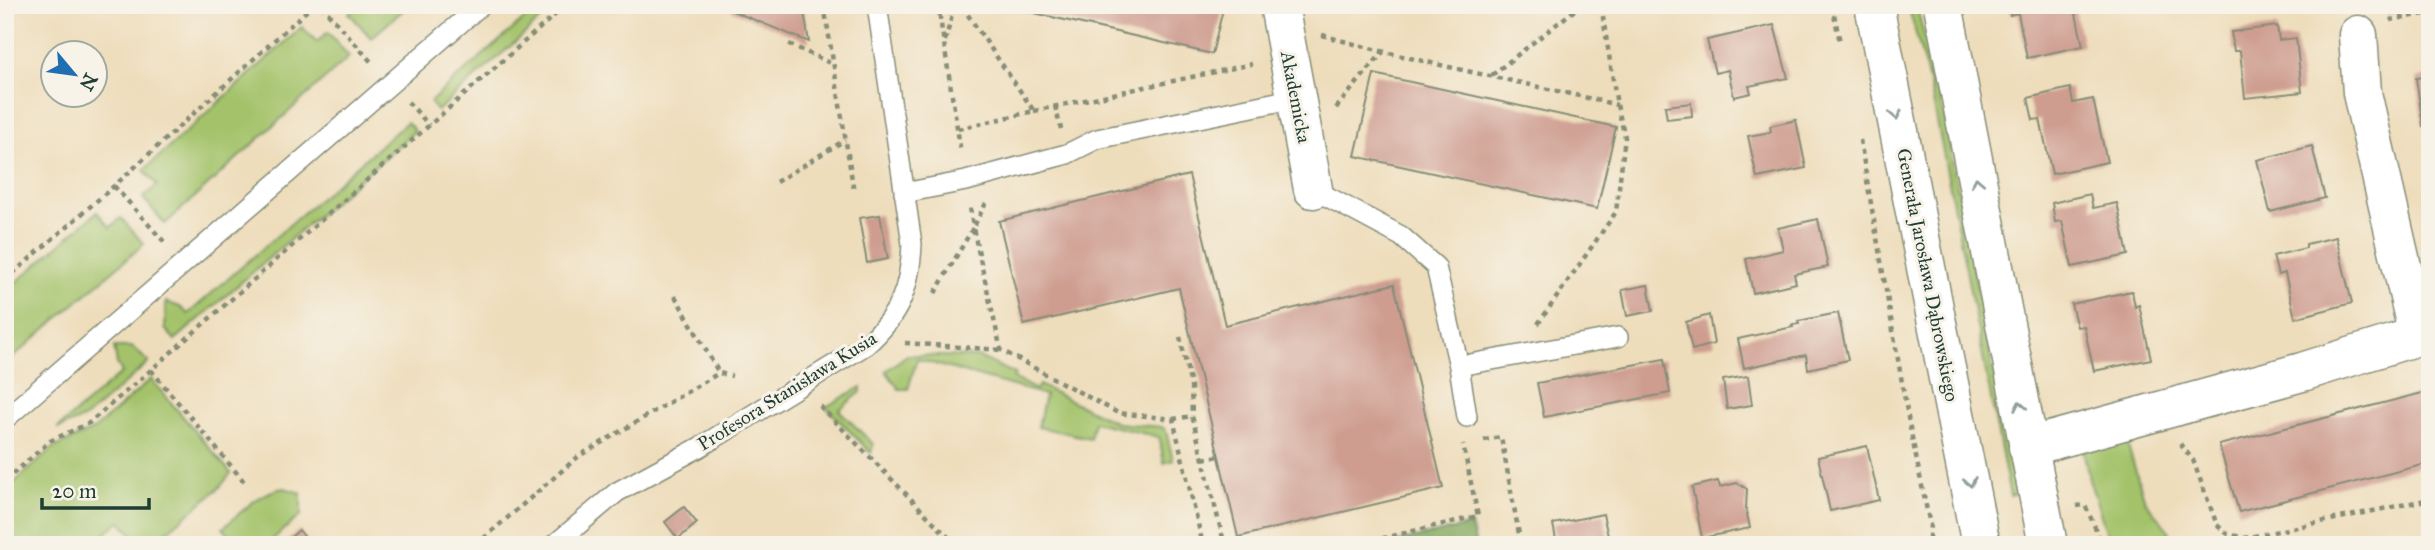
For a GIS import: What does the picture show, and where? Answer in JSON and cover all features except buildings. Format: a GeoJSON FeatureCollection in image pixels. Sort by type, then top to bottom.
{"type":"FeatureCollection","features":[{"type":"Feature","properties":{"kind":"main road","name":"Generała Jarosława Dąbrowskiego"},"geometry":{"type":"LineString","coordinates":[[1874,5],[1966,537]]}},
{"type":"Feature","properties":{"kind":"main road"},"geometry":{"type":"LineString","coordinates":[[1943,5],[2048,545]]}},
{"type":"Feature","properties":{"kind":"main road","name":"Akademicka"},"geometry":{"type":"LineString","coordinates":[[1283,28],[1313,189]]}},
{"type":"Feature","properties":{"kind":"main road"},"geometry":{"type":"LineString","coordinates":[[2028,447],[2302,372],[2424,334],[2362,93],[2358,35]]}},
{"type":"Feature","properties":{"kind":"lane"},"geometry":{"type":"LineString","coordinates":[[5,419],[481,5]]}},
{"type":"Feature","properties":{"kind":"lane","name":"Profesora Stanisława Kusia"},"geometry":{"type":"LineString","coordinates":[[554,545],[617,492],[700,447],[866,345],[878,335],[899,307],[911,268],[912,244],[877,5]]}},
{"type":"Feature","properties":{"kind":"lane"},"geometry":{"type":"LineString","coordinates":[[904,193],[966,181],[1066,154],[1097,139],[1296,96]]}},
{"type":"Feature","properties":{"kind":"lane"},"geometry":{"type":"LineString","coordinates":[[1313,189],[1401,236],[1436,267],[1459,366],[1467,417]]}},
{"type":"Feature","properties":{"kind":"lane"},"geometry":{"type":"LineString","coordinates":[[1459,366],[1618,337]]}},
{"type":"Feature","properties":{"kind":"path"},"geometry":{"type":"LineString","coordinates":[[5,280],[114,186],[313,5]]}},
{"type":"Feature","properties":{"kind":"path"},"geometry":{"type":"LineString","coordinates":[[6,480],[50,441],[89,423],[566,5]]}},
{"type":"Feature","properties":{"kind":"path"},"geometry":{"type":"LineString","coordinates":[[824,5],[854,192]]}},
{"type":"Feature","properties":{"kind":"path"},"geometry":{"type":"LineString","coordinates":[[938,5],[973,228],[1001,350]]}},
{"type":"Feature","properties":{"kind":"path"},"geometry":{"type":"LineString","coordinates":[[944,42],[956,5]]}},
{"type":"Feature","properties":{"kind":"path"},"geometry":{"type":"LineString","coordinates":[[961,5],[1034,111]]}},
{"type":"Feature","properties":{"kind":"path"},"geometry":{"type":"LineString","coordinates":[[1492,75],[1581,5]]}},
{"type":"Feature","properties":{"kind":"path"},"geometry":{"type":"LineString","coordinates":[[1517,356],[1615,212],[1625,137],[1617,105],[1601,5]]}},
{"type":"Feature","properties":{"kind":"path"},"geometry":{"type":"LineString","coordinates":[[1832,5],[1840,44]]}},
{"type":"Feature","properties":{"kind":"path"},"geometry":{"type":"LineString","coordinates":[[958,129],[1055,106],[1283,28],[1617,105]]}},
{"type":"Feature","properties":{"kind":"path"},"geometry":{"type":"LineString","coordinates":[[789,44],[833,64]]}},
{"type":"Feature","properties":{"kind":"path"},"geometry":{"type":"LineString","coordinates":[[1306,145],[1383,52]]}},
{"type":"Feature","properties":{"kind":"path"},"geometry":{"type":"LineString","coordinates":[[1055,106],[1066,154]]}},
{"type":"Feature","properties":{"kind":"path"},"geometry":{"type":"LineString","coordinates":[[1859,136],[1909,423],[1930,525],[1925,545]]}},
{"type":"Feature","properties":{"kind":"path"},"geometry":{"type":"LineString","coordinates":[[776,182],[845,140]]}},
{"type":"Feature","properties":{"kind":"path"},"geometry":{"type":"LineString","coordinates":[[114,186],[185,264]]}},
{"type":"Feature","properties":{"kind":"path"},"geometry":{"type":"LineString","coordinates":[[929,302],[990,197]]}},
{"type":"Feature","properties":{"kind":"path"},"geometry":{"type":"LineString","coordinates":[[675,296],[719,373]]}},
{"type":"Feature","properties":{"kind":"path"},"geometry":{"type":"LineString","coordinates":[[906,334],[896,343],[1001,350],[1118,412],[1173,419],[1192,416]]}},
{"type":"Feature","properties":{"kind":"path"},"geometry":{"type":"LineString","coordinates":[[1180,337],[1191,386],[1192,416],[1225,543],[1211,545]]}},
{"type":"Feature","properties":{"kind":"path"},"geometry":{"type":"LineString","coordinates":[[151,370],[246,484]]}},
{"type":"Feature","properties":{"kind":"path"},"geometry":{"type":"LineString","coordinates":[[476,545],[579,456],[719,373],[732,376]]}},
{"type":"Feature","properties":{"kind":"path"},"geometry":{"type":"LineString","coordinates":[[826,396],[816,402],[953,544],[970,545]]}},
{"type":"Feature","properties":{"kind":"path"},"geometry":{"type":"LineString","coordinates":[[2152,412],[2193,460],[2217,525],[2228,534],[2245,538],[2430,499]]}},
{"type":"Feature","properties":{"kind":"path"},"geometry":{"type":"LineString","coordinates":[[1353,545],[1478,516],[1463,445],[1467,417]]}},
{"type":"Feature","properties":{"kind":"path"},"geometry":{"type":"LineString","coordinates":[[1173,419],[1203,545]]}},
{"type":"Feature","properties":{"kind":"path"},"geometry":{"type":"LineString","coordinates":[[1463,445],[1501,437],[1521,545]]}},
{"type":"Feature","properties":{"kind":"path"},"geometry":{"type":"LineString","coordinates":[[1203,459],[1219,456]]}},
{"type":"Feature","properties":{"kind":"path"},"geometry":{"type":"LineString","coordinates":[[2073,506],[2085,505],[2103,545]]}},
{"type":"Feature","properties":{"kind":"path"},"geometry":{"type":"LineString","coordinates":[[1929,537],[1966,537]]}},
{"type":"Feature","properties":{"kind":"green space"},"geometry":{"type":"Polygon","coordinates":[[[359,5],[409,5],[371,38],[349,13],[359,5]]]}},
{"type":"Feature","properties":{"kind":"green space"},"geometry":{"type":"Polygon","coordinates":[[[540,5],[557,5],[437,111],[430,102],[540,5]]]}},
{"type":"Feature","properties":{"kind":"green space"},"geometry":{"type":"Polygon","coordinates":[[[1908,5],[1916,5],[1937,82],[2017,494],[2010,496],[1930,85],[1908,5]]]}},
{"type":"Feature","properties":{"kind":"green space"},"geometry":{"type":"Polygon","coordinates":[[[302,27],[317,42],[328,32],[349,57],[165,224],[143,198],[157,185],[144,170],[302,27]]]}},
{"type":"Feature","properties":{"kind":"green space"},"geometry":{"type":"Polygon","coordinates":[[[407,122],[415,131],[175,340],[165,329],[166,302],[180,307],[188,314],[407,122]]]}},
{"type":"Feature","properties":{"kind":"green space"},"geometry":{"type":"Polygon","coordinates":[[[97,212],[110,227],[121,218],[144,244],[5,364],[5,292],[97,212]]]}},
{"type":"Feature","properties":{"kind":"green space"},"geometry":{"type":"Polygon","coordinates":[[[114,347],[132,347],[149,362],[85,418],[57,429],[122,372],[117,364],[114,347]]]}},
{"type":"Feature","properties":{"kind":"green space"},"geometry":{"type":"Polygon","coordinates":[[[907,355],[979,357],[1015,374],[1013,378],[1036,390],[1039,385],[1117,423],[1162,427],[1166,431],[1173,460],[1164,463],[1159,437],[1094,422],[1090,438],[1038,427],[1045,395],[917,359],[908,389],[899,389],[886,371],[907,355]]]}},
{"type":"Feature","properties":{"kind":"green space"},"geometry":{"type":"Polygon","coordinates":[[[151,379],[231,473],[220,487],[151,545],[142,545],[120,521],[92,545],[5,545],[5,491],[53,448],[95,429],[151,379]]]}},
{"type":"Feature","properties":{"kind":"green space"},"geometry":{"type":"Polygon","coordinates":[[[861,387],[861,392],[839,410],[873,444],[871,453],[826,407],[861,387]]]}},
{"type":"Feature","properties":{"kind":"green space"},"geometry":{"type":"Polygon","coordinates":[[[2123,430],[2145,501],[2169,531],[2167,545],[2111,545],[2109,540],[2089,479],[2082,443],[2123,430]]]}},
{"type":"Feature","properties":{"kind":"green space"},"geometry":{"type":"Polygon","coordinates":[[[284,488],[301,493],[301,515],[266,545],[238,545],[223,528],[259,498],[284,488]]]}},
{"type":"Feature","properties":{"kind":"green space"},"geometry":{"type":"Polygon","coordinates":[[[1471,525],[1476,545],[1385,545],[1471,525]]]}}]}
